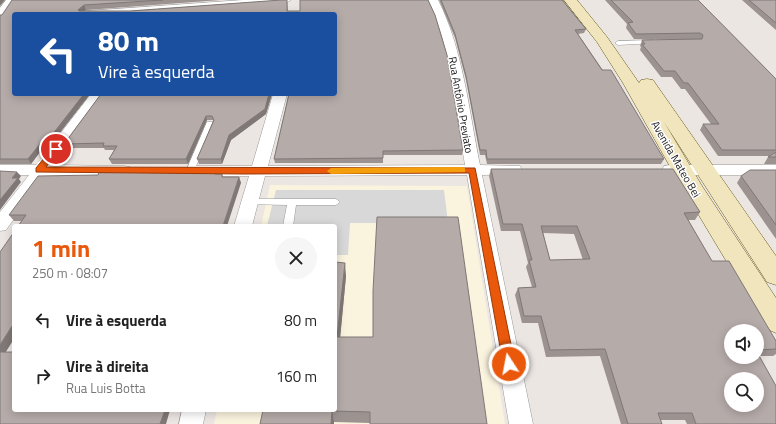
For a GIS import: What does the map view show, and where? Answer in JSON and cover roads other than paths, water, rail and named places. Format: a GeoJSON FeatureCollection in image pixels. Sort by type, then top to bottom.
{"type":"FeatureCollection","features":[{"type":"Feature","properties":{"kind":"main road","name":"Avenida Mateo Bei"},"geometry":{"type":"LineString","coordinates":[[570,0],[591,25],[635,88],[682,170],[776,321]]}},
{"type":"Feature","properties":{"kind":"main road","name":"Avenida Mateo Bei"},"geometry":{"type":"LineString","coordinates":[[583,0],[618,43],[707,170],[776,275]]}},
{"type":"Feature","properties":{"kind":"street"},"geometry":{"type":"LineString","coordinates":[[0,16],[11,0]]}},
{"type":"Feature","properties":{"kind":"street"},"geometry":{"type":"LineString","coordinates":[[107,12],[286,0]]}},
{"type":"Feature","properties":{"kind":"street","name":"Rua Antônio Previato"},"geometry":{"type":"LineString","coordinates":[[434,0],[442,18],[451,49],[472,170],[521,424]]}},
{"type":"Feature","properties":{"kind":"street"},"geometry":{"type":"LineString","coordinates":[[0,21],[12,20]]}},
{"type":"Feature","properties":{"kind":"street"},"geometry":{"type":"LineString","coordinates":[[0,225],[39,170],[96,96]]}},
{"type":"Feature","properties":{"kind":"street"},"geometry":{"type":"LineString","coordinates":[[244,224],[279,96]]}},
{"type":"Feature","properties":{"kind":"street"},"geometry":{"type":"LineString","coordinates":[[0,170],[142,171]]}},
{"type":"Feature","properties":{"kind":"street"},"geometry":{"type":"LineString","coordinates":[[174,171],[258,172],[527,170]]}},
{"type":"Feature","properties":{"kind":"street"},"geometry":{"type":"LineString","coordinates":[[658,170],[776,170]]}},
{"type":"Feature","properties":{"kind":"street"},"geometry":{"type":"LineString","coordinates":[[191,424],[194,412]]}},
{"type":"Feature","properties":{"kind":"lane"},"geometry":{"type":"LineString","coordinates":[[618,43],[658,42]]}},
{"type":"Feature","properties":{"kind":"lane"},"geometry":{"type":"LineString","coordinates":[[190,171],[210,124]]}},
{"type":"Feature","properties":{"kind":"lane"},"geometry":{"type":"LineString","coordinates":[[250,202],[336,202]]}},
{"type":"Feature","properties":{"kind":"lane"},"geometry":{"type":"LineString","coordinates":[[288,224],[292,202]]}}]}
